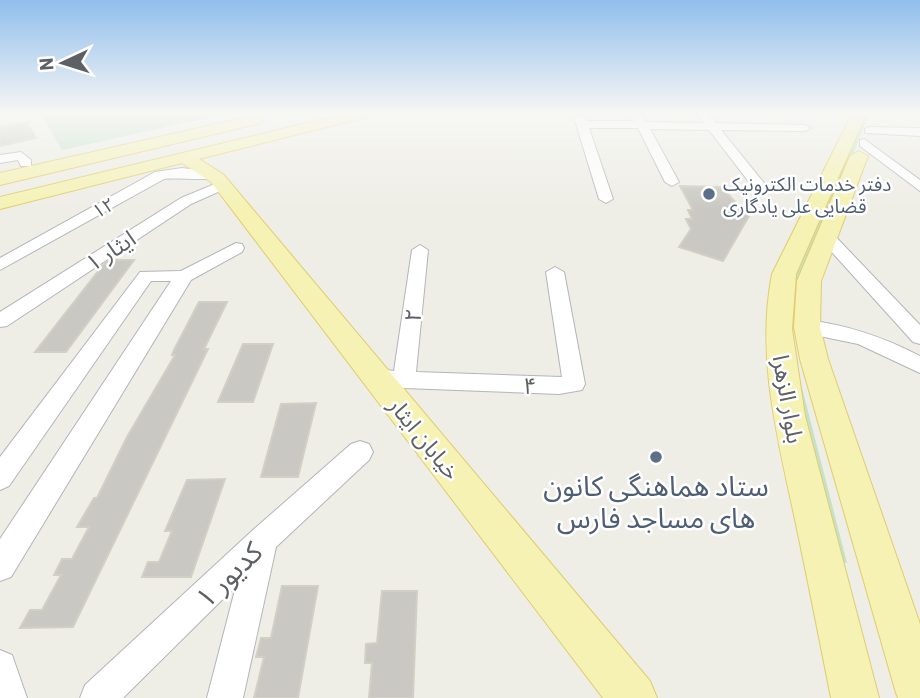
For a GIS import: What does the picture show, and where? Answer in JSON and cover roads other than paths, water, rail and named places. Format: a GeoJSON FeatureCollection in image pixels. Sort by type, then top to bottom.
{"type":"FeatureCollection","features":[{"type":"Feature","properties":{"kind":"main road"},"geometry":{"type":"LineString","coordinates":[[0,169],[116,145]]}},
{"type":"Feature","properties":{"kind":"main road"},"geometry":{"type":"LineString","coordinates":[[0,179],[148,145]]}},
{"type":"Feature","properties":{"kind":"main road"},"geometry":{"type":"LineString","coordinates":[[0,191],[197,145]]}},
{"type":"Feature","properties":{"kind":"main road"},"geometry":{"type":"LineString","coordinates":[[0,203],[235,145]]}},
{"type":"Feature","properties":{"kind":"main road"},"geometry":{"type":"LineString","coordinates":[[217,179],[248,145]]}},
{"type":"Feature","properties":{"kind":"main road","name":"بلوار الزهرا"},"geometry":{"type":"LineString","coordinates":[[855,145],[794,251],[778,301],[779,352],[796,443],[855,698]]}},
{"type":"Feature","properties":{"kind":"main road","name":"بلوار الزهرا"},"geometry":{"type":"LineString","coordinates":[[859,145],[809,281],[807,327],[814,359],[920,693]]}},
{"type":"Feature","properties":{"kind":"main road","name":"خیابان ایثار"},"geometry":{"type":"LineString","coordinates":[[185,158],[217,179],[389,378],[633,698]]}},
{"type":"Feature","properties":{"kind":"main road"},"geometry":{"type":"LineString","coordinates":[[0,169],[85,159]]}},
{"type":"Feature","properties":{"kind":"street"},"geometry":{"type":"LineString","coordinates":[[589,145],[606,199]]}},
{"type":"Feature","properties":{"kind":"street"},"geometry":{"type":"LineString","coordinates":[[652,145],[672,182]]}},
{"type":"Feature","properties":{"kind":"street"},"geometry":{"type":"LineString","coordinates":[[727,145],[757,183]]}},
{"type":"Feature","properties":{"kind":"street"},"geometry":{"type":"LineString","coordinates":[[884,145],[920,187]]}},
{"type":"Feature","properties":{"kind":"street"},"geometry":{"type":"LineString","coordinates":[[0,159],[15,155],[21,156],[26,163]]}},
{"type":"Feature","properties":{"kind":"street"},"geometry":{"type":"LineString","coordinates":[[140,169],[160,175]]}},
{"type":"Feature","properties":{"kind":"street","name":"۱۲"},"geometry":{"type":"LineString","coordinates":[[0,265],[160,175],[182,172],[217,179]]}},
{"type":"Feature","properties":{"kind":"street","name":"ایثار ۱"},"geometry":{"type":"LineString","coordinates":[[0,321],[217,179]]}},
{"type":"Feature","properties":{"kind":"street"},"geometry":{"type":"LineString","coordinates":[[826,236],[920,337]]}},
{"type":"Feature","properties":{"kind":"street"},"geometry":{"type":"LineString","coordinates":[[0,478],[146,276],[184,276],[236,248]]}},
{"type":"Feature","properties":{"kind":"street","name":"۲"},"geometry":{"type":"LineString","coordinates":[[389,378],[420,250]]}},
{"type":"Feature","properties":{"kind":"street","name":"۴"},"geometry":{"type":"LineString","coordinates":[[389,378],[559,386],[573,384],[555,272]]}},
{"type":"Feature","properties":{"kind":"street"},"geometry":{"type":"LineString","coordinates":[[0,566],[184,276]]}},
{"type":"Feature","properties":{"kind":"street"},"geometry":{"type":"LineString","coordinates":[[807,327],[842,330],[867,338],[920,365]]}},
{"type":"Feature","properties":{"kind":"street","name":"کدیور ۱"},"geometry":{"type":"LineString","coordinates":[[98,698],[263,540],[360,452]]}},
{"type":"Feature","properties":{"kind":"street"},"geometry":{"type":"LineString","coordinates":[[225,698],[263,540]]}},
{"type":"Feature","properties":{"kind":"street"},"geometry":{"type":"LineString","coordinates":[[0,667],[9,698]]}},
{"type":"Feature","properties":{"kind":"place","name":"دفتر خدمات الکترونیک قضایی علی یادگاری"},"geometry":{"type":"Point","coordinates":[709,194]}},
{"type":"Feature","properties":{"kind":"place","name":"ستاد هماهنگی کانون های مساجد فارس"},"geometry":{"type":"Point","coordinates":[656,457]}}]}
